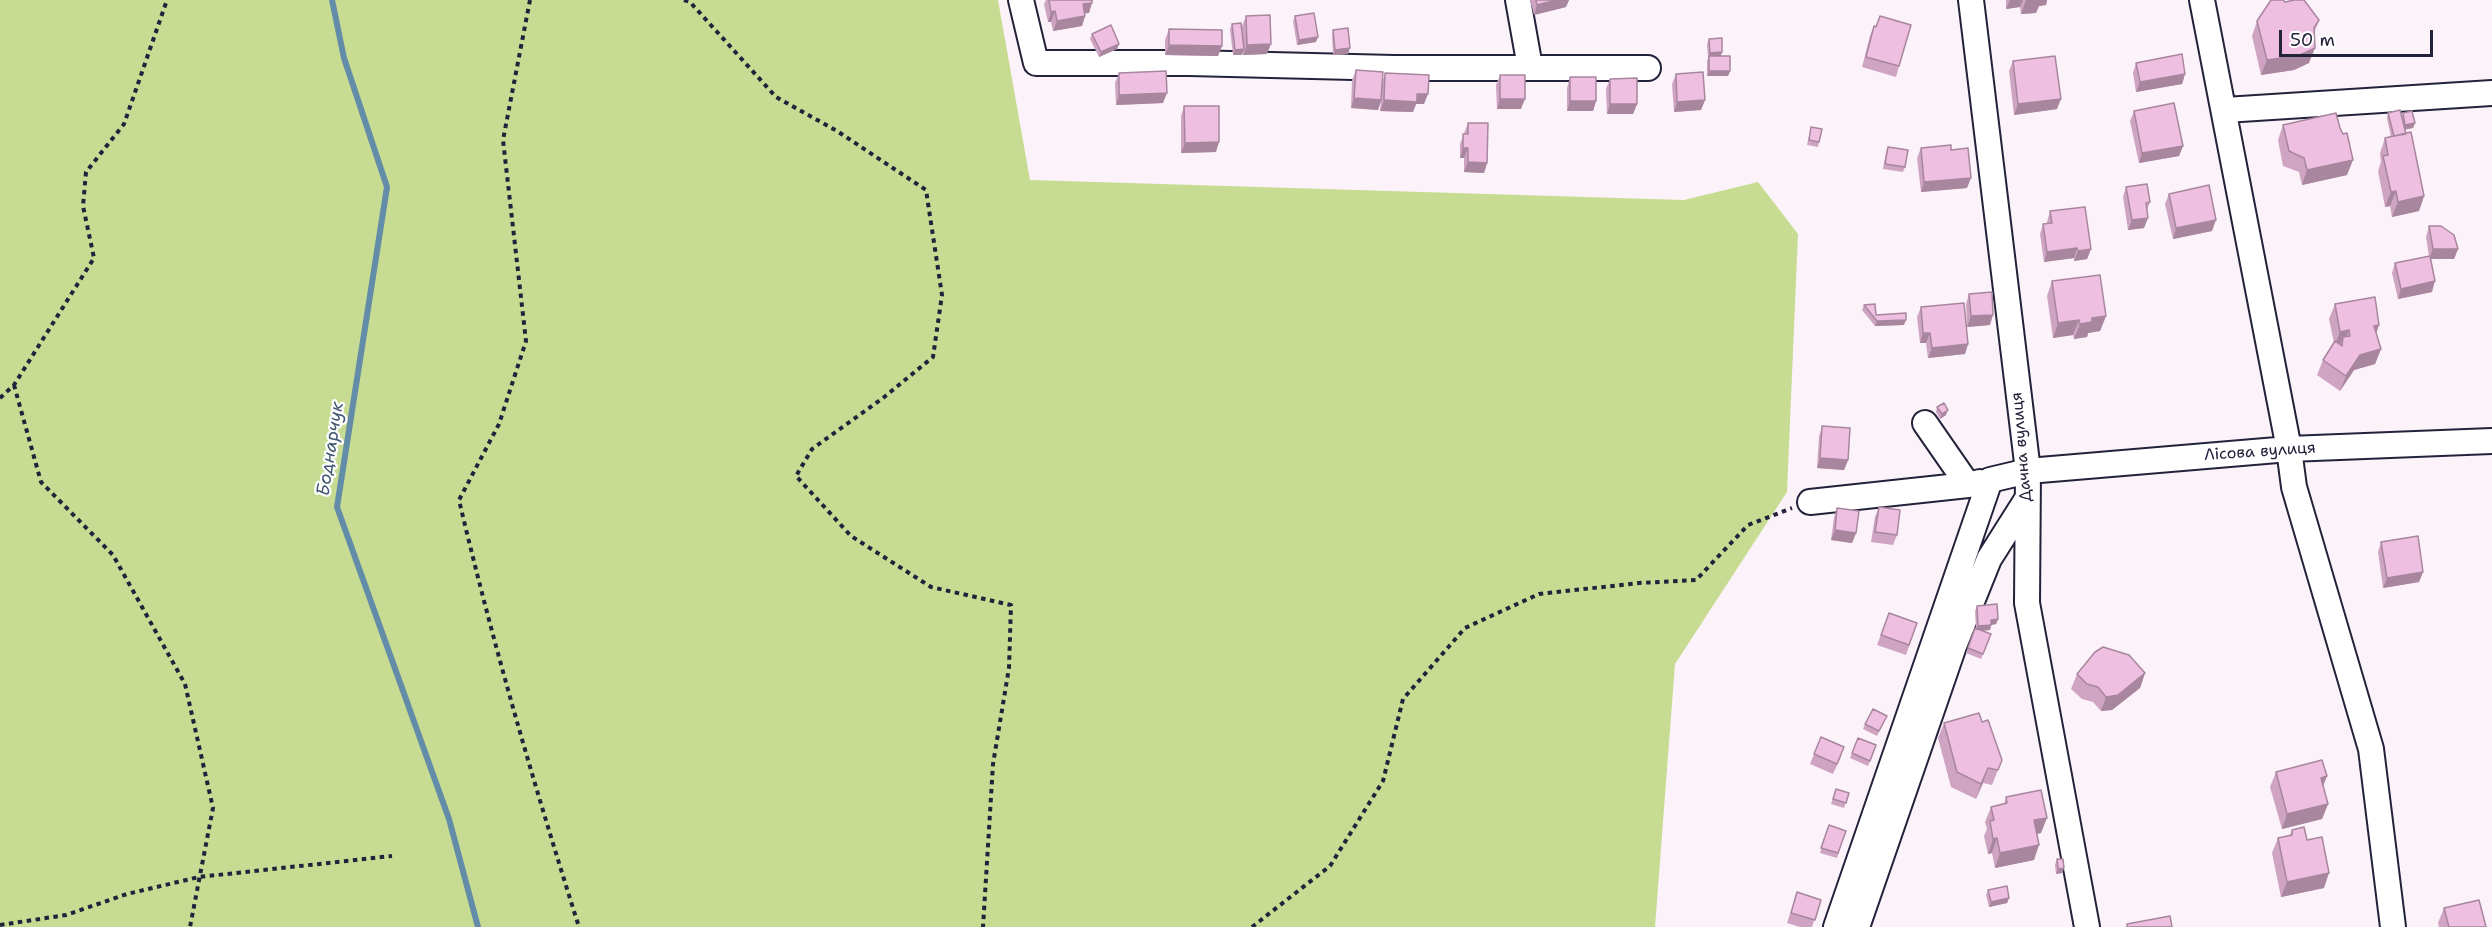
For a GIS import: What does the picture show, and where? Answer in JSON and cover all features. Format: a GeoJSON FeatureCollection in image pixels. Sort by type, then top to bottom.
{"type":"FeatureCollection","features":[{"type":"Feature","properties":{"kind":"street"},"geometry":{"type":"LineString","coordinates":[[1021,0],[1036,63],[1189,63],[1394,68],[1648,68]]}},
{"type":"Feature","properties":{"kind":"street"},"geometry":{"type":"LineString","coordinates":[[1518,0],[1530,67]]}},
{"type":"Feature","properties":{"kind":"street","name":"Дачна вулиця"},"geometry":{"type":"LineString","coordinates":[[1971,0],[2028,471],[2027,603],[2087,927]]}},
{"type":"Feature","properties":{"kind":"street"},"geometry":{"type":"LineString","coordinates":[[2202,0],[2289,449],[2294,487],[2371,749],[2393,927]]}},
{"type":"Feature","properties":{"kind":"street"},"geometry":{"type":"LineString","coordinates":[[2225,111],[2492,93]]}},
{"type":"Feature","properties":{"kind":"street"},"geometry":{"type":"LineString","coordinates":[[1836,927],[1979,482],[1925,423]]}},
{"type":"Feature","properties":{"kind":"street","name":"Лісова вулиця"},"geometry":{"type":"LineString","coordinates":[[1810,502],[1979,482],[2028,471],[2289,449],[2492,441]]}},
{"type":"Feature","properties":{"kind":"street"},"geometry":{"type":"LineString","coordinates":[[1857,927],[1953,646],[1989,559],[2028,498]]}},
{"type":"Feature","properties":{"kind":"path"},"geometry":{"type":"LineString","coordinates":[[0,398],[14,385],[94,258],[83,206],[86,172],[124,124],[167,0]]}},
{"type":"Feature","properties":{"kind":"path"},"geometry":{"type":"LineString","coordinates":[[530,0],[503,140],[526,341],[500,424],[459,500],[492,636],[531,776],[579,927]]}},
{"type":"Feature","properties":{"kind":"path"},"geometry":{"type":"LineString","coordinates":[[684,0],[690,2],[776,97],[837,131],[926,190],[942,295],[933,357],[883,398],[812,449],[796,476],[851,536],[931,586],[1011,605],[1009,668],[993,764],[982,927]]}},
{"type":"Feature","properties":{"kind":"path"},"geometry":{"type":"LineString","coordinates":[[14,385],[41,482],[113,555],[184,684],[213,808],[190,927]]}},
{"type":"Feature","properties":{"kind":"path"},"geometry":{"type":"LineString","coordinates":[[1252,927],[1330,866],[1383,781],[1403,699],[1465,628],[1539,594],[1638,583],[1696,580],[1748,525],[1810,502]]}},
{"type":"Feature","properties":{"kind":"path"},"geometry":{"type":"LineString","coordinates":[[0,925],[66,915],[127,894],[199,877],[392,856]]}},
{"type":"Feature","properties":{"kind":"green space"},"geometry":{"type":"Polygon","coordinates":[[[0,0],[998,0],[1030,180],[1684,200],[1758,182],[1798,234],[1787,492],[1675,664],[1655,927],[0,927],[0,0]]]}},
{"type":"Feature","properties":{"kind":"building"},"geometry":{"type":"Polygon","coordinates":[[[1049,0],[1092,0],[1092,3],[1083,4],[1085,16],[1057,21],[1055,11],[1051,12],[1049,0]]]}},
{"type":"Feature","properties":{"kind":"building"},"geometry":{"type":"Polygon","coordinates":[[[1536,0],[1557,0],[1537,5],[1536,0]]]}},
{"type":"Feature","properties":{"kind":"building"},"geometry":{"type":"Polygon","coordinates":[[[2271,0],[2285,2],[2304,0],[2319,20],[2314,28],[2315,48],[2300,55],[2267,60],[2257,21],[2271,0]]]}},
{"type":"Feature","properties":{"kind":"building"},"geometry":{"type":"Polygon","coordinates":[[[1314,13],[1318,37],[1299,40],[1295,16],[1314,13]]]}},
{"type":"Feature","properties":{"kind":"building"},"geometry":{"type":"Polygon","coordinates":[[[1270,15],[1271,44],[1247,45],[1246,16],[1270,15]]]}},
{"type":"Feature","properties":{"kind":"building"},"geometry":{"type":"Polygon","coordinates":[[[1880,16],[1911,25],[1899,66],[1866,57],[1874,26],[1876,27],[1880,16]]]}},
{"type":"Feature","properties":{"kind":"building"},"geometry":{"type":"Polygon","coordinates":[[[1241,23],[1244,49],[1235,50],[1232,24],[1241,23]]]}},
{"type":"Feature","properties":{"kind":"building"},"geometry":{"type":"Polygon","coordinates":[[[1111,25],[1119,44],[1101,52],[1092,34],[1111,25]]]}},
{"type":"Feature","properties":{"kind":"building"},"geometry":{"type":"Polygon","coordinates":[[[1348,28],[1350,48],[1335,50],[1333,30],[1348,28]]]}},
{"type":"Feature","properties":{"kind":"building"},"geometry":{"type":"Polygon","coordinates":[[[1169,29],[1222,30],[1222,46],[1169,45],[1169,29]]]}},
{"type":"Feature","properties":{"kind":"building"},"geometry":{"type":"Polygon","coordinates":[[[1722,38],[1722,52],[1710,53],[1709,39],[1722,38]]]}},
{"type":"Feature","properties":{"kind":"building"},"geometry":{"type":"Polygon","coordinates":[[[2182,54],[2185,74],[2140,82],[2136,63],[2182,54]]]}},
{"type":"Feature","properties":{"kind":"building"},"geometry":{"type":"Polygon","coordinates":[[[1709,56],[1730,56],[1730,71],[1709,71],[1709,56]]]}},
{"type":"Feature","properties":{"kind":"building"},"geometry":{"type":"Polygon","coordinates":[[[2055,56],[2061,99],[2018,104],[2013,61],[2055,56]]]}},
{"type":"Feature","properties":{"kind":"building"},"geometry":{"type":"Polygon","coordinates":[[[1356,70],[1383,72],[1381,100],[1354,98],[1356,70]]]}},
{"type":"Feature","properties":{"kind":"building"},"geometry":{"type":"Polygon","coordinates":[[[1166,71],[1167,93],[1119,95],[1119,73],[1166,71]]]}},
{"type":"Feature","properties":{"kind":"building"},"geometry":{"type":"Polygon","coordinates":[[[1703,72],[1705,100],[1677,102],[1676,74],[1703,72]]]}},
{"type":"Feature","properties":{"kind":"building"},"geometry":{"type":"Polygon","coordinates":[[[1385,73],[1429,75],[1428,94],[1417,94],[1417,102],[1384,100],[1385,73]]]}},
{"type":"Feature","properties":{"kind":"building"},"geometry":{"type":"Polygon","coordinates":[[[1500,75],[1525,75],[1525,99],[1500,99],[1500,75]]]}},
{"type":"Feature","properties":{"kind":"building"},"geometry":{"type":"Polygon","coordinates":[[[1570,77],[1596,77],[1596,101],[1570,101],[1570,77]]]}},
{"type":"Feature","properties":{"kind":"building"},"geometry":{"type":"Polygon","coordinates":[[[1637,78],[1637,104],[1610,104],[1610,79],[1637,78]]]}},
{"type":"Feature","properties":{"kind":"building"},"geometry":{"type":"Polygon","coordinates":[[[2174,103],[2183,146],[2142,153],[2134,111],[2174,103]]]}},
{"type":"Feature","properties":{"kind":"building"},"geometry":{"type":"Polygon","coordinates":[[[1184,106],[1219,106],[1219,142],[1185,143],[1184,106]]]}},
{"type":"Feature","properties":{"kind":"building"},"geometry":{"type":"Polygon","coordinates":[[[2400,110],[2406,134],[2394,136],[2388,113],[2400,110]]]}},
{"type":"Feature","properties":{"kind":"building"},"geometry":{"type":"Polygon","coordinates":[[[2412,111],[2415,123],[2405,125],[2403,113],[2412,111]]]}},
{"type":"Feature","properties":{"kind":"building"},"geometry":{"type":"Polygon","coordinates":[[[2336,113],[2343,134],[2347,133],[2353,160],[2307,170],[2304,158],[2289,151],[2283,125],[2336,113]]]}},
{"type":"Feature","properties":{"kind":"building"},"geometry":{"type":"Polygon","coordinates":[[[1468,123],[1488,123],[1487,163],[1468,162],[1468,148],[1463,148],[1463,134],[1468,134],[1468,123]]]}},
{"type":"Feature","properties":{"kind":"building"},"geometry":{"type":"Polygon","coordinates":[[[1811,127],[1822,129],[1819,142],[1809,140],[1811,127]]]}},
{"type":"Feature","properties":{"kind":"building"},"geometry":{"type":"Polygon","coordinates":[[[2411,132],[2424,196],[2398,202],[2396,191],[2391,192],[2383,156],[2388,155],[2385,138],[2411,132]]]}},
{"type":"Feature","properties":{"kind":"building"},"geometry":{"type":"Polygon","coordinates":[[[1951,145],[1951,150],[1968,148],[1971,178],[1924,182],[1921,148],[1951,145]]]}},
{"type":"Feature","properties":{"kind":"building"},"geometry":{"type":"Polygon","coordinates":[[[1888,147],[1908,150],[1905,167],[1885,164],[1888,147]]]}},
{"type":"Feature","properties":{"kind":"building"},"geometry":{"type":"Polygon","coordinates":[[[2147,184],[2150,202],[2146,203],[2148,218],[2132,220],[2126,187],[2147,184]]]}},
{"type":"Feature","properties":{"kind":"building"},"geometry":{"type":"Polygon","coordinates":[[[2209,185],[2216,220],[2176,228],[2169,194],[2209,185]]]}},
{"type":"Feature","properties":{"kind":"building"},"geometry":{"type":"Polygon","coordinates":[[[2085,207],[2091,249],[2078,251],[2077,248],[2047,252],[2043,224],[2052,223],[2050,211],[2085,207]]]}},
{"type":"Feature","properties":{"kind":"building"},"geometry":{"type":"Polygon","coordinates":[[[2429,226],[2441,226],[2454,235],[2458,249],[2433,249],[2429,226]]]}},
{"type":"Feature","properties":{"kind":"building"},"geometry":{"type":"Polygon","coordinates":[[[2430,256],[2435,281],[2401,289],[2395,263],[2430,256]]]}},
{"type":"Feature","properties":{"kind":"building"},"geometry":{"type":"Polygon","coordinates":[[[2100,275],[2106,316],[2092,318],[2092,322],[2080,324],[2079,320],[2058,323],[2052,281],[2100,275]]]}},
{"type":"Feature","properties":{"kind":"building"},"geometry":{"type":"Polygon","coordinates":[[[1992,292],[1993,315],[1971,316],[1969,294],[1992,292]]]}},
{"type":"Feature","properties":{"kind":"building"},"geometry":{"type":"Polygon","coordinates":[[[2375,297],[2379,325],[2374,326],[2381,349],[2360,355],[2346,376],[2323,360],[2335,341],[2342,346],[2343,337],[2350,336],[2349,330],[2340,332],[2335,304],[2375,297]]]}},
{"type":"Feature","properties":{"kind":"building"},"geometry":{"type":"Polygon","coordinates":[[[1964,303],[1968,344],[1932,348],[1930,333],[1923,333],[1921,307],[1964,303]]]}},
{"type":"Feature","properties":{"kind":"building"},"geometry":{"type":"Polygon","coordinates":[[[1875,304],[1876,315],[1906,313],[1906,320],[1877,321],[1864,305],[1875,304]]]}},
{"type":"Feature","properties":{"kind":"building"},"geometry":{"type":"Polygon","coordinates":[[[1944,403],[1948,410],[1942,414],[1937,407],[1944,403]]]}},
{"type":"Feature","properties":{"kind":"building"},"geometry":{"type":"Polygon","coordinates":[[[1822,426],[1850,428],[1848,460],[1820,458],[1822,426]]]}},
{"type":"Feature","properties":{"kind":"building"},"geometry":{"type":"Polygon","coordinates":[[[1879,507],[1900,510],[1897,535],[1875,532],[1879,507]]]}},
{"type":"Feature","properties":{"kind":"building"},"geometry":{"type":"Polygon","coordinates":[[[1837,508],[1859,511],[1856,533],[1835,530],[1837,508]]]}},
{"type":"Feature","properties":{"kind":"building"},"geometry":{"type":"Polygon","coordinates":[[[2418,536],[2423,572],[2387,578],[2381,542],[2418,536]]]}},
{"type":"Feature","properties":{"kind":"building"},"geometry":{"type":"Polygon","coordinates":[[[1997,604],[1998,619],[1991,620],[1991,625],[1978,626],[1977,606],[1997,604]]]}},
{"type":"Feature","properties":{"kind":"building"},"geometry":{"type":"Polygon","coordinates":[[[1889,613],[1917,623],[1909,645],[1881,635],[1889,613]]]}},
{"type":"Feature","properties":{"kind":"building"},"geometry":{"type":"Polygon","coordinates":[[[1975,628],[1991,634],[1983,654],[1968,648],[1975,628]]]}},
{"type":"Feature","properties":{"kind":"building"},"geometry":{"type":"Polygon","coordinates":[[[2103,647],[2129,655],[2145,673],[2118,695],[2106,697],[2098,687],[2087,684],[2077,674],[2095,652],[2103,647]]]}},
{"type":"Feature","properties":{"kind":"building"},"geometry":{"type":"Polygon","coordinates":[[[1873,709],[1887,716],[1879,731],[1865,724],[1873,709]]]}},
{"type":"Feature","properties":{"kind":"building"},"geometry":{"type":"Polygon","coordinates":[[[1979,713],[1982,722],[1988,720],[2002,760],[1998,770],[1988,768],[1981,784],[1957,772],[1944,723],[1979,713]]]}},
{"type":"Feature","properties":{"kind":"building"},"geometry":{"type":"Polygon","coordinates":[[[1821,737],[1844,747],[1837,764],[1814,754],[1821,737]]]}},
{"type":"Feature","properties":{"kind":"building"},"geometry":{"type":"Polygon","coordinates":[[[1858,738],[1876,745],[1870,761],[1852,753],[1858,738]]]}},
{"type":"Feature","properties":{"kind":"building"},"geometry":{"type":"Polygon","coordinates":[[[2322,760],[2327,776],[2321,778],[2328,804],[2287,814],[2276,772],[2322,760]]]}},
{"type":"Feature","properties":{"kind":"building"},"geometry":{"type":"Polygon","coordinates":[[[1836,789],[1849,793],[1846,803],[1833,799],[1836,789]]]}},
{"type":"Feature","properties":{"kind":"building"},"geometry":{"type":"Polygon","coordinates":[[[2041,790],[2047,818],[2034,820],[2039,845],[2000,853],[1997,838],[1993,839],[1990,821],[1994,820],[1991,807],[2007,803],[2006,797],[2041,790]]]}},
{"type":"Feature","properties":{"kind":"building"},"geometry":{"type":"Polygon","coordinates":[[[1829,825],[1846,831],[1838,853],[1821,848],[1829,825]]]}},
{"type":"Feature","properties":{"kind":"building"},"geometry":{"type":"Polygon","coordinates":[[[2304,827],[2307,840],[2322,837],[2329,873],[2287,882],[2278,838],[2292,835],[2292,830],[2304,827]]]}},
{"type":"Feature","properties":{"kind":"building"},"geometry":{"type":"Polygon","coordinates":[[[2057,859],[2063,859],[2064,868],[2058,869],[2057,859]]]}},
{"type":"Feature","properties":{"kind":"building"},"geometry":{"type":"Polygon","coordinates":[[[2007,886],[2009,898],[1991,902],[1988,890],[2007,886]]]}},
{"type":"Feature","properties":{"kind":"building"},"geometry":{"type":"Polygon","coordinates":[[[1797,892],[1821,900],[1815,920],[1791,913],[1797,892]]]}},
{"type":"Feature","properties":{"kind":"building"},"geometry":{"type":"Polygon","coordinates":[[[2479,900],[2486,927],[2449,927],[2444,908],[2479,900]]]}},
{"type":"Feature","properties":{"kind":"building"},"geometry":{"type":"Polygon","coordinates":[[[2170,916],[2172,927],[2127,927],[2127,924],[2170,916]]]}},
{"type":"Feature","properties":{"kind":"waterway","name":"Боднарчук"},"geometry":{"type":"LineString","coordinates":[[332,0],[344,58],[387,187],[337,507],[449,819],[478,927]]}}]}
